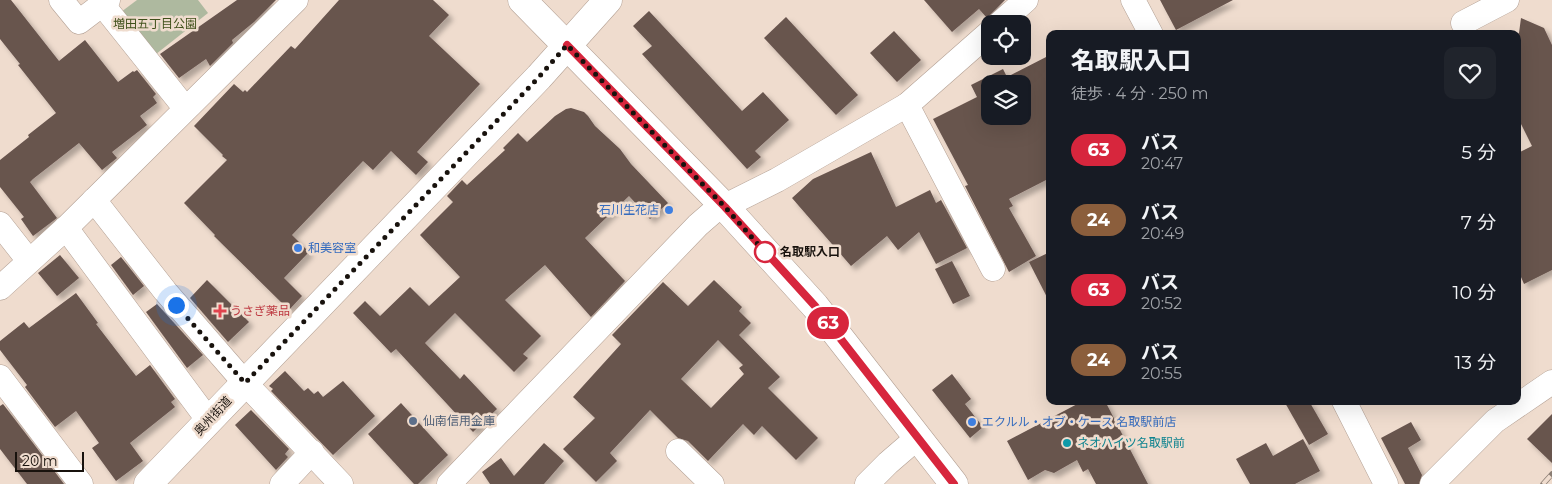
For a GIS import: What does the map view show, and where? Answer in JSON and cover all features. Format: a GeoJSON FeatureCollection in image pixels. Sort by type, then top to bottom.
{"type":"FeatureCollection","features":[{"type":"Feature","properties":{"kind":"main road"},"geometry":{"type":"LineString","coordinates":[[522,0],[725,207],[815,306],[954,484]]}},
{"type":"Feature","properties":{"kind":"main road","name":"奥州街道"},"geometry":{"type":"LineString","coordinates":[[148,484],[539,77],[608,0]]}},
{"type":"Feature","properties":{"kind":"street"},"geometry":{"type":"LineString","coordinates":[[61,0],[79,22],[105,2],[185,108]]}},
{"type":"Feature","properties":{"kind":"street"},"geometry":{"type":"LineString","coordinates":[[0,288],[66,228],[296,0]]}},
{"type":"Feature","properties":{"kind":"street"},"geometry":{"type":"LineString","coordinates":[[1009,15],[1026,0]]}},
{"type":"Feature","properties":{"kind":"street"},"geometry":{"type":"LineString","coordinates":[[1133,0],[1149,30]]}},
{"type":"Feature","properties":{"kind":"street"},"geometry":{"type":"LineString","coordinates":[[1463,23],[1507,0]]}},
{"type":"Feature","properties":{"kind":"street"},"geometry":{"type":"LineString","coordinates":[[461,480],[698,225],[713,212],[777,180],[907,105],[981,40]]}},
{"type":"Feature","properties":{"kind":"street"},"geometry":{"type":"LineString","coordinates":[[907,105],[993,269]]}},
{"type":"Feature","properties":{"kind":"street"},"geometry":{"type":"LineString","coordinates":[[94,200],[164,291],[245,383],[341,484]]}},
{"type":"Feature","properties":{"kind":"street"},"geometry":{"type":"LineString","coordinates":[[0,224],[29,261]]}},
{"type":"Feature","properties":{"kind":"street"},"geometry":{"type":"LineString","coordinates":[[66,228],[209,421]]}},
{"type":"Feature","properties":{"kind":"street"},"geometry":{"type":"LineString","coordinates":[[1521,403],[1552,382]]}},
{"type":"Feature","properties":{"kind":"street"},"geometry":{"type":"LineString","coordinates":[[2,386],[81,484]]}},
{"type":"Feature","properties":{"kind":"street"},"geometry":{"type":"LineString","coordinates":[[1346,405],[1386,484]]}},
{"type":"Feature","properties":{"kind":"street"},"geometry":{"type":"LineString","coordinates":[[1432,484],[1494,421],[1518,405]]}},
{"type":"Feature","properties":{"kind":"street"},"geometry":{"type":"LineString","coordinates":[[868,484],[888,463],[917,438]]}},
{"type":"Feature","properties":{"kind":"street"},"geometry":{"type":"LineString","coordinates":[[678,451],[712,484]]}},
{"type":"Feature","properties":{"kind":"street"},"geometry":{"type":"LineString","coordinates":[[282,484],[312,452]]}},
{"type":"Feature","properties":{"kind":"green space","name":"増田五丁目公園"},"geometry":{"type":"Polygon","coordinates":[[[137,0],[198,0],[208,13],[151,58],[117,15],[137,0]]]}},
{"type":"Feature","properties":{"kind":"building"},"geometry":{"type":"Polygon","coordinates":[[[0,0],[11,0],[59,61],[85,40],[118,82],[137,70],[156,94],[153,97],[157,103],[140,116],[147,125],[112,152],[117,158],[102,170],[79,143],[30,182],[57,218],[33,236],[21,219],[24,217],[0,187],[0,160],[56,113],[0,39],[0,0]]]}},
{"type":"Feature","properties":{"kind":"building"},"geometry":{"type":"Polygon","coordinates":[[[237,0],[276,0],[232,40],[233,43],[210,66],[206,59],[179,78],[160,54],[237,0]]]}},
{"type":"Feature","properties":{"kind":"building"},"geometry":{"type":"Polygon","coordinates":[[[339,0],[433,0],[449,15],[429,36],[480,84],[417,152],[428,162],[416,175],[391,151],[373,170],[363,161],[292,235],[309,252],[284,278],[302,296],[289,310],[214,236],[184,203],[227,160],[194,126],[234,84],[243,92],[245,90],[247,92],[291,46],[295,49],[339,0]]]}},
{"type":"Feature","properties":{"kind":"building"},"geometry":{"type":"Polygon","coordinates":[[[924,0],[1005,0],[990,15],[984,15],[979,9],[952,32],[924,0]]]}},
{"type":"Feature","properties":{"kind":"building"},"geometry":{"type":"Polygon","coordinates":[[[1160,0],[1233,0],[1176,30],[1160,0]]]}},
{"type":"Feature","properties":{"kind":"building"},"geometry":{"type":"Polygon","coordinates":[[[649,11],[742,111],[763,92],[789,120],[755,151],[761,157],[747,169],[642,54],[652,46],[633,26],[649,11]]]}},
{"type":"Feature","properties":{"kind":"building"},"geometry":{"type":"Polygon","coordinates":[[[786,17],[858,95],[836,115],[764,38],[786,17]]]}},
{"type":"Feature","properties":{"kind":"building"},"geometry":{"type":"Polygon","coordinates":[[[1521,18],[1544,28],[1552,45],[1552,270],[1524,284],[1521,277],[1521,152],[1532,146],[1521,124],[1521,30],[1519,30],[1521,18]]]}},
{"type":"Feature","properties":{"kind":"building"},"geometry":{"type":"Polygon","coordinates":[[[894,31],[921,60],[897,82],[870,53],[894,31]]]}},
{"type":"Feature","properties":{"kind":"building"},"geometry":{"type":"Polygon","coordinates":[[[1046,57],[1046,180],[1009,199],[1013,206],[1009,208],[1036,256],[1009,272],[965,186],[968,185],[933,119],[977,97],[971,85],[981,80],[981,125],[1031,125],[1031,75],[1011,75],[1046,57]]]}},
{"type":"Feature","properties":{"kind":"building"},"geometry":{"type":"Polygon","coordinates":[[[1003,69],[1006,75],[991,75],[1003,69]]]}},
{"type":"Feature","properties":{"kind":"building"},"geometry":{"type":"Polygon","coordinates":[[[571,108],[584,112],[668,203],[650,219],[629,196],[585,238],[625,281],[591,317],[545,265],[505,300],[541,336],[523,354],[528,358],[514,372],[455,313],[425,343],[460,379],[464,374],[497,409],[473,432],[396,349],[391,353],[353,313],[365,301],[380,316],[410,287],[429,306],[460,277],[420,235],[453,202],[447,196],[462,180],[467,185],[505,150],[503,148],[518,133],[527,142],[555,116],[571,108]]]}},
{"type":"Feature","properties":{"kind":"building"},"geometry":{"type":"Polygon","coordinates":[[[871,152],[896,207],[930,190],[936,203],[941,200],[967,248],[936,264],[919,232],[898,250],[887,236],[851,266],[792,198],[813,179],[871,152]]]}},
{"type":"Feature","properties":{"kind":"building"},"geometry":{"type":"Polygon","coordinates":[[[1046,254],[1046,295],[1029,262],[1046,254]]]}},
{"type":"Feature","properties":{"kind":"building"},"geometry":{"type":"Polygon","coordinates":[[[60,255],[79,278],[57,296],[38,273],[60,255]]]}},
{"type":"Feature","properties":{"kind":"building"},"geometry":{"type":"Polygon","coordinates":[[[121,257],[144,286],[133,295],[111,265],[121,257]]]}},
{"type":"Feature","properties":{"kind":"building"},"geometry":{"type":"Polygon","coordinates":[[[952,261],[970,296],[953,304],[935,269],[952,261]]]}},
{"type":"Feature","properties":{"kind":"building"},"geometry":{"type":"Polygon","coordinates":[[[207,280],[249,322],[228,342],[190,298],[207,280]]]}},
{"type":"Feature","properties":{"kind":"building"},"geometry":{"type":"Polygon","coordinates":[[[714,280],[742,307],[739,311],[751,323],[739,335],[780,377],[768,388],[818,438],[796,460],[762,426],[754,435],[743,424],[708,461],[688,441],[678,438],[650,410],[610,453],[617,461],[596,482],[563,449],[595,418],[573,397],[621,344],[612,335],[663,282],[688,306],[714,280]],[[718,340],[681,379],[711,408],[744,374],[739,368],[743,365],[718,340]]]}},
{"type":"Feature","properties":{"kind":"building"},"geometry":{"type":"Polygon","coordinates":[[[76,293],[98,323],[96,324],[136,376],[150,365],[175,399],[171,402],[175,407],[130,443],[143,461],[116,481],[92,448],[99,443],[76,411],[55,427],[25,387],[27,385],[0,350],[0,341],[24,322],[29,328],[76,293]]]}},
{"type":"Feature","properties":{"kind":"building"},"geometry":{"type":"Polygon","coordinates":[[[157,304],[203,355],[187,368],[146,312],[157,304]]]}},
{"type":"Feature","properties":{"kind":"building"},"geometry":{"type":"Polygon","coordinates":[[[285,371],[304,391],[308,388],[314,394],[318,391],[323,397],[343,381],[375,416],[333,455],[271,391],[273,389],[269,386],[285,371]]]}},
{"type":"Feature","properties":{"kind":"building"},"geometry":{"type":"Polygon","coordinates":[[[952,374],[971,399],[965,404],[983,427],[970,438],[932,390],[952,374]]]}},
{"type":"Feature","properties":{"kind":"building"},"geometry":{"type":"Polygon","coordinates":[[[401,403],[448,455],[418,484],[414,484],[368,434],[401,403]]]}},
{"type":"Feature","properties":{"kind":"building"},"geometry":{"type":"Polygon","coordinates":[[[3,404],[64,484],[27,484],[0,449],[0,406],[3,404]]]}},
{"type":"Feature","properties":{"kind":"building","name":"ネオハイツ名取駅前"},"geometry":{"type":"Polygon","coordinates":[[[1075,405],[1107,405],[1148,484],[1096,484],[1088,469],[1083,472],[1077,460],[1054,473],[1045,470],[1028,480],[1007,441],[1075,405]]]}},
{"type":"Feature","properties":{"kind":"building"},"geometry":{"type":"Polygon","coordinates":[[[1286,405],[1311,405],[1328,434],[1309,445],[1286,405]]]}},
{"type":"Feature","properties":{"kind":"building"},"geometry":{"type":"Polygon","coordinates":[[[251,410],[289,449],[285,454],[288,457],[276,470],[235,425],[251,410]]]}},
{"type":"Feature","properties":{"kind":"building"},"geometry":{"type":"Polygon","coordinates":[[[1552,414],[1552,463],[1527,439],[1552,414]]]}},
{"type":"Feature","properties":{"kind":"building"},"geometry":{"type":"Polygon","coordinates":[[[1411,422],[1421,440],[1408,448],[1422,475],[1419,484],[1405,484],[1381,438],[1411,422]]]}},
{"type":"Feature","properties":{"kind":"building"},"geometry":{"type":"Polygon","coordinates":[[[1303,439],[1320,471],[1295,484],[1250,484],[1236,459],[1266,443],[1273,456],[1303,439]]]}},
{"type":"Feature","properties":{"kind":"building"},"geometry":{"type":"Polygon","coordinates":[[[544,443],[564,461],[544,484],[490,484],[482,472],[501,458],[514,476],[544,443]]]}},
{"type":"Feature","properties":{"kind":"railway"},"geometry":{"type":"LineString","coordinates":[[1543,484],[1552,474]]}},
{"type":"Feature","properties":{"kind":"bus line","name":"63"},"geometry":{"type":"LineString","coordinates":[[567,45],[725,207],[815,306],[954,484]]}},
{"type":"Feature","properties":{"kind":"place","name":"石川生花店"},"geometry":{"type":"Point","coordinates":[669,210]}},
{"type":"Feature","properties":{"kind":"place","name":"和美容室"},"geometry":{"type":"Point","coordinates":[298,248]}},
{"type":"Feature","properties":{"kind":"place","name":"名取駅入口"},"geometry":{"type":"Point","coordinates":[765,252]}},
{"type":"Feature","properties":{"kind":"place","name":"うさぎ薬品"},"geometry":{"type":"Point","coordinates":[220,311]}},
{"type":"Feature","properties":{"kind":"place","name":"仙南信用金庫"},"geometry":{"type":"Point","coordinates":[413,421]}},
{"type":"Feature","properties":{"kind":"place","name":"エクルル・オブ・ケース 名取駅前店"},"geometry":{"type":"Point","coordinates":[972,422]}},
{"type":"Feature","properties":{"kind":"place","name":"ネオハイツ名取駅前"},"geometry":{"type":"Point","coordinates":[1067,443]}},
{"type":"Feature","properties":{"kind":"route"},"geometry":{"type":"LineString","coordinates":[[176,305],[245,383],[539,77],[567,45],[725,207],[765,252]]}}]}
